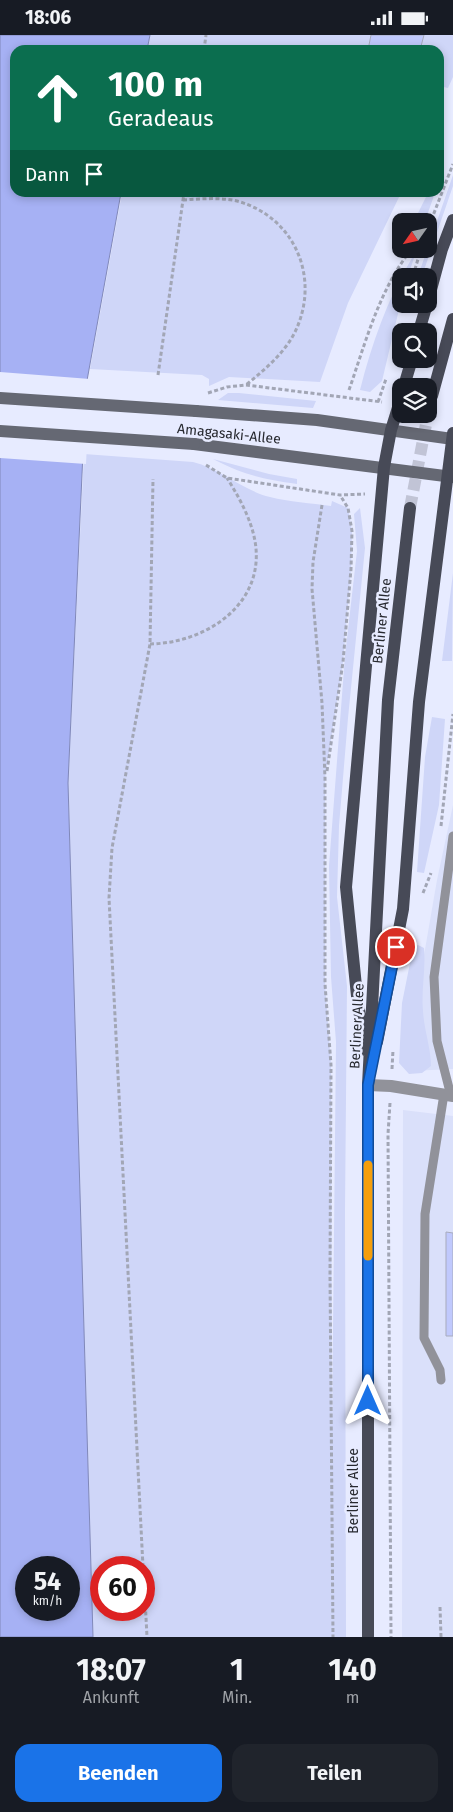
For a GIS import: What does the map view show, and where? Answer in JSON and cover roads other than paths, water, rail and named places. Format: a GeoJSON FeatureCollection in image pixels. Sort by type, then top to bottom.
{"type":"FeatureCollection","features":[{"type":"Feature","properties":{"kind":"main road"},"geometry":{"type":"LineString","coordinates":[[437,268],[453,220]]}},
{"type":"Feature","properties":{"kind":"main road"},"geometry":{"type":"LineString","coordinates":[[437,378],[453,319]]}},
{"type":"Feature","properties":{"kind":"main road","name":"Amagasaki-Allee"},"geometry":{"type":"LineString","coordinates":[[0,398],[317,420],[453,437]]}},
{"type":"Feature","properties":{"kind":"main road"},"geometry":{"type":"LineString","coordinates":[[369,1079],[356,996],[346,887],[384,467],[393,423]]}},
{"type":"Feature","properties":{"kind":"main road","name":"Amagasaki-Allee"},"geometry":{"type":"LineString","coordinates":[[0,431],[194,444],[451,477]]}},
{"type":"Feature","properties":{"kind":"main road"},"geometry":{"type":"LineString","coordinates":[[369,1079],[403,909],[419,702],[451,477],[453,437]]}},
{"type":"Feature","properties":{"kind":"main road","name":"Berliner Allee"},"geometry":{"type":"LineString","coordinates":[[368,1637],[369,1079],[388,700],[410,508]]}},
{"type":"Feature","properties":{"kind":"street"},"geometry":{"type":"LineString","coordinates":[[369,1079],[391,1086],[449,1095]]}},
{"type":"Feature","properties":{"kind":"lane"},"geometry":{"type":"LineString","coordinates":[[441,1380],[440,1370],[424,1338],[425,1223],[449,1095],[437,1041],[434,977],[453,836]]}},
{"type":"Feature","properties":{"kind":"water"},"geometry":{"type":"Polygon","coordinates":[[[0,35],[150,35],[148,45],[10,45],[10,197],[120,197],[86,386],[68,783],[91,1556],[90,1621],[93,1621],[93,1637],[0,1637],[0,35]]]}},
{"type":"Feature","properties":{"kind":"tunnel"},"geometry":{"type":"LineString","coordinates":[[410,508],[426,423]]}}]}
